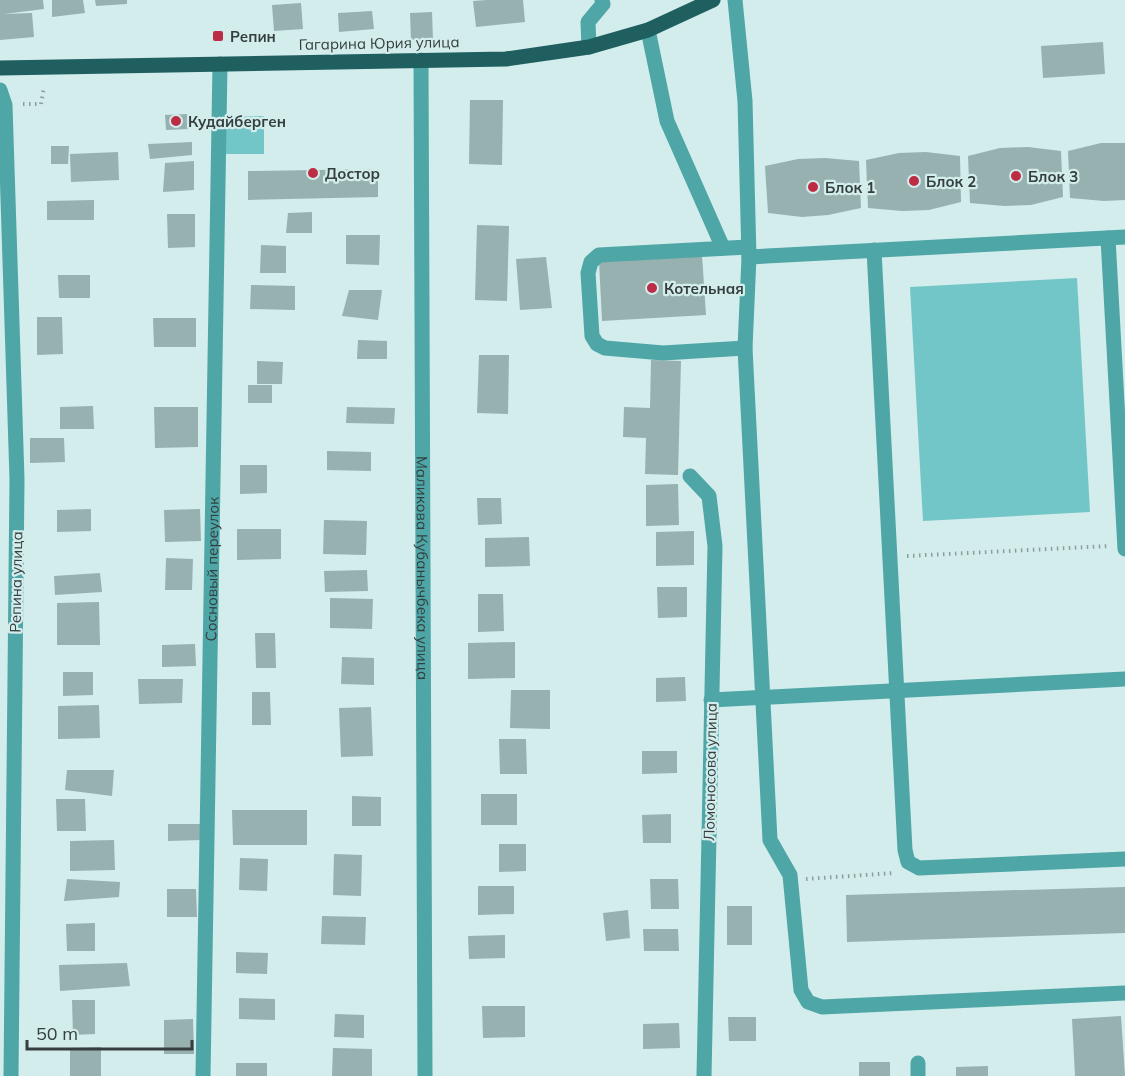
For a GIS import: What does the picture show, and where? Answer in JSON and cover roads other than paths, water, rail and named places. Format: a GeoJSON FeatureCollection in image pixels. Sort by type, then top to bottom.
{"type":"FeatureCollection","features":[{"type":"Feature","properties":{"kind":"main road","name":"Гагарина Юрия улица"},"geometry":{"type":"LineString","coordinates":[[0,68],[506,59],[589,47],[648,30],[713,0]]}},
{"type":"Feature","properties":{"kind":"street"},"geometry":{"type":"LineString","coordinates":[[589,47],[588,22],[603,4],[602,0]]}},
{"type":"Feature","properties":{"kind":"street"},"geometry":{"type":"LineString","coordinates":[[735,0],[744,101],[748,252],[745,348],[770,840],[791,879],[801,990],[808,1002],[822,1007],[1125,993]]}},
{"type":"Feature","properties":{"kind":"street"},"geometry":{"type":"LineString","coordinates":[[648,30],[667,121],[723,248]]}},
{"type":"Feature","properties":{"kind":"street","name":"Маликова Кубанычбека улица"},"geometry":{"type":"LineString","coordinates":[[421,60],[425,1076]]}},
{"type":"Feature","properties":{"kind":"street","name":"Сосновый переулок"},"geometry":{"type":"LineString","coordinates":[[203,1076],[220,64]]}},
{"type":"Feature","properties":{"kind":"street","name":"Репина улица"},"geometry":{"type":"LineString","coordinates":[[0,90],[6,105],[17,479],[11,1076]]}},
{"type":"Feature","properties":{"kind":"street"},"geometry":{"type":"LineString","coordinates":[[745,348],[663,353],[605,348],[597,344],[591,336],[588,273],[591,262],[599,255],[723,248],[748,252],[874,250],[1125,237]]}},
{"type":"Feature","properties":{"kind":"street"},"geometry":{"type":"LineString","coordinates":[[1108,238],[1125,547]]}},
{"type":"Feature","properties":{"kind":"street"},"geometry":{"type":"LineString","coordinates":[[874,250],[896,691],[905,850],[908,862],[919,868],[1125,859]]}},
{"type":"Feature","properties":{"kind":"street","name":"Ломоносова улица"},"geometry":{"type":"LineString","coordinates":[[690,476],[709,496],[715,546],[704,1076]]}},
{"type":"Feature","properties":{"kind":"street"},"geometry":{"type":"LineString","coordinates":[[711,700],[1125,679]]}},
{"type":"Feature","properties":{"kind":"place","name":"Репин"},"geometry":{"type":"Point","coordinates":[218,36]}},
{"type":"Feature","properties":{"kind":"place","name":"Кудайберген"},"geometry":{"type":"Point","coordinates":[176,121]}},
{"type":"Feature","properties":{"kind":"place","name":"Достор"},"geometry":{"type":"Point","coordinates":[313,173]}},
{"type":"Feature","properties":{"kind":"place","name":"Блок 3"},"geometry":{"type":"Point","coordinates":[1016,176]}},
{"type":"Feature","properties":{"kind":"place","name":"Блок 2"},"geometry":{"type":"Point","coordinates":[914,181]}},
{"type":"Feature","properties":{"kind":"place","name":"Блок 1"},"geometry":{"type":"Point","coordinates":[813,187]}},
{"type":"Feature","properties":{"kind":"place","name":"Котельная"},"geometry":{"type":"Point","coordinates":[652,288]}}]}
